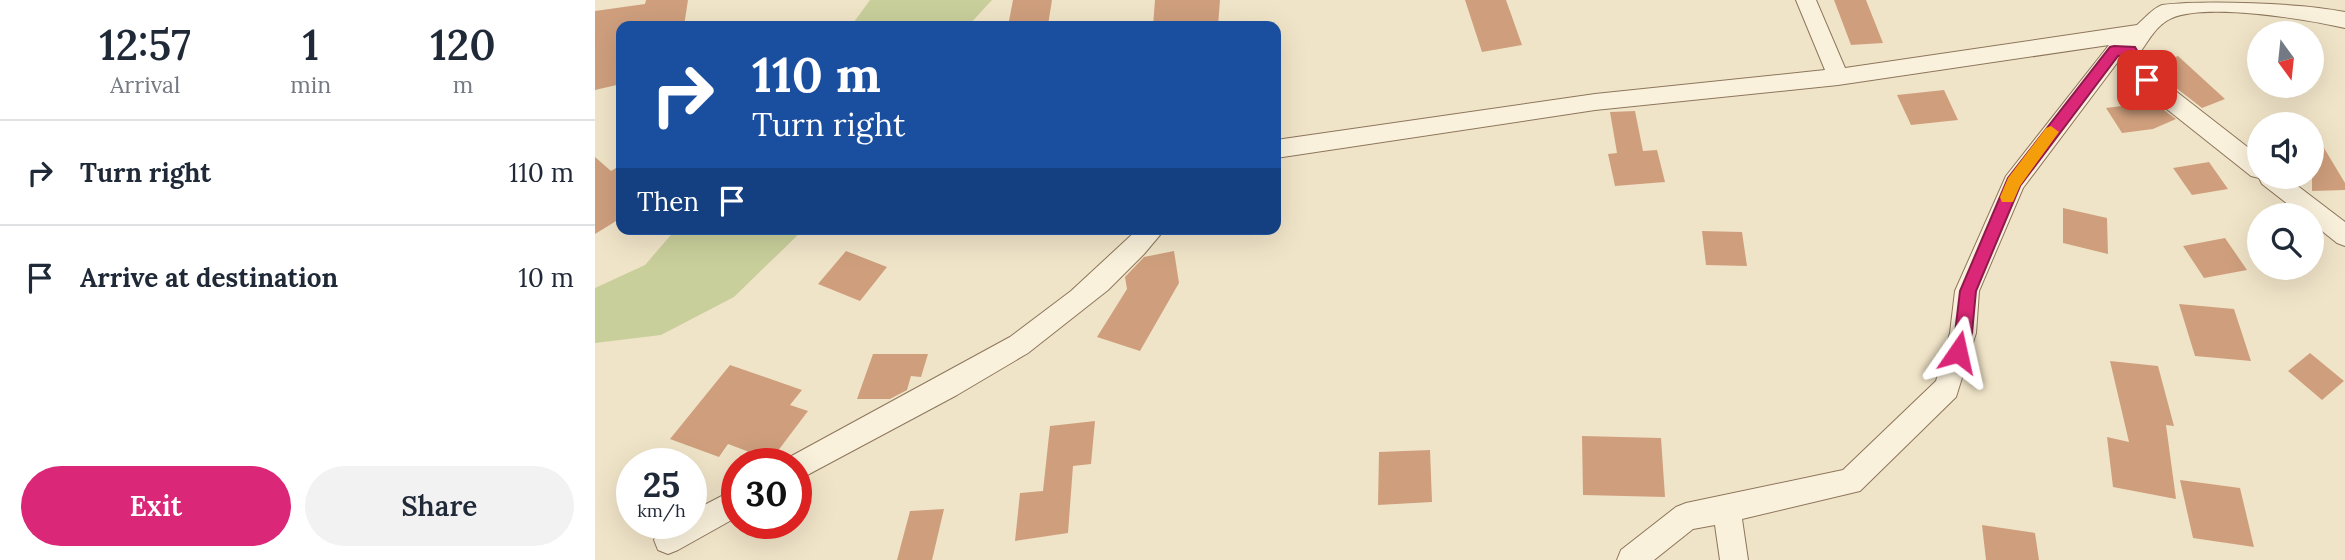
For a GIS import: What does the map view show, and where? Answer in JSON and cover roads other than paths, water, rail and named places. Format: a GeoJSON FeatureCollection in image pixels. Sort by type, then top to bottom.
{"type":"FeatureCollection","features":[{"type":"Feature","properties":{"kind":"street"},"geometry":{"type":"LineString","coordinates":[[1806,0],[1837,77]]}},
{"type":"Feature","properties":{"kind":"street"},"geometry":{"type":"LineString","coordinates":[[1630,560],[1686,517],[1850,482],[1947,388],[1963,333],[1968,291],[2014,183],[2114,51],[2136,42],[2166,12],[2210,1],[2288,6],[2345,20]]}},
{"type":"Feature","properties":{"kind":"street"},"geometry":{"type":"LineString","coordinates":[[1281,148],[1595,102],[2136,42]]}},
{"type":"Feature","properties":{"kind":"street"},"geometry":{"type":"LineString","coordinates":[[2136,42],[2147,80],[2247,159]]}},
{"type":"Feature","properties":{"kind":"street"},"geometry":{"type":"LineString","coordinates":[[2285,189],[2345,236]]}},
{"type":"Feature","properties":{"kind":"street"},"geometry":{"type":"LineString","coordinates":[[812,459],[999,358],[1087,294],[1147,235]]}},
{"type":"Feature","properties":{"kind":"street"},"geometry":{"type":"LineString","coordinates":[[1727,508],[1734,560]]}},
{"type":"Feature","properties":{"kind":"street"},"geometry":{"type":"LineString","coordinates":[[668,540],[721,511]]}}]}
